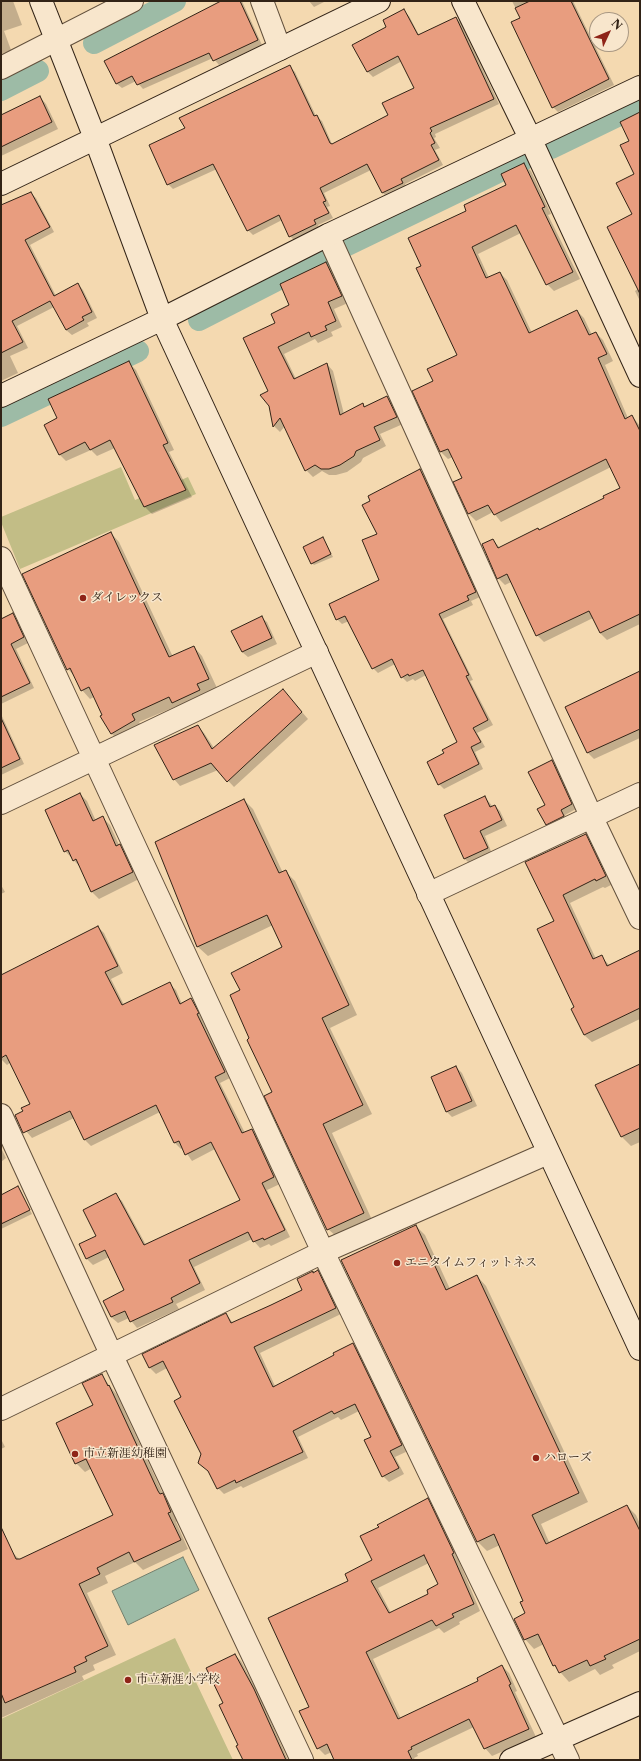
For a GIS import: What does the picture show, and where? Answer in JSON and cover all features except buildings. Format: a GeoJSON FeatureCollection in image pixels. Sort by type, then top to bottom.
{"type":"FeatureCollection","features":[{"type":"Feature","properties":{"kind":"street"},"geometry":{"type":"LineString","coordinates":[[41,1],[55,40],[95,138],[162,319],[640,1349]]}},
{"type":"Feature","properties":{"kind":"street"},"geometry":{"type":"LineString","coordinates":[[1,68],[132,1]]}},
{"type":"Feature","properties":{"kind":"street"},"geometry":{"type":"LineString","coordinates":[[262,1],[280,48]]}},
{"type":"Feature","properties":{"kind":"street"},"geometry":{"type":"LineString","coordinates":[[1,184],[379,1]]}},
{"type":"Feature","properties":{"kind":"street"},"geometry":{"type":"LineString","coordinates":[[464,1],[637,363]]}},
{"type":"Feature","properties":{"kind":"street"},"geometry":{"type":"LineString","coordinates":[[1,396],[162,319],[328,235],[640,87]]}},
{"type":"Feature","properties":{"kind":"street"},"geometry":{"type":"LineString","coordinates":[[328,235],[592,818],[640,918]]}},
{"type":"Feature","properties":{"kind":"street"},"geometry":{"type":"LineString","coordinates":[[1,558],[323,1252],[568,1760]]}},
{"type":"Feature","properties":{"kind":"street"},"geometry":{"type":"LineString","coordinates":[[1,803],[317,652]]}},
{"type":"Feature","properties":{"kind":"street"},"geometry":{"type":"LineString","coordinates":[[428,894],[592,818],[640,794]]}},
{"type":"Feature","properties":{"kind":"street"},"geometry":{"type":"LineString","coordinates":[[1,1115],[112,1356],[302,1760]]}},
{"type":"Feature","properties":{"kind":"street"},"geometry":{"type":"LineString","coordinates":[[1,1409],[323,1252],[548,1153]]}},
{"type":"Feature","properties":{"kind":"street"},"geometry":{"type":"LineString","coordinates":[[511,1760],[640,1703]]}},
{"type":"Feature","properties":{"kind":"shaded area"},"geometry":{"type":"Polygon","coordinates":[[[121,467],[135,500],[188,477],[196,494],[20,569],[1,522],[1,517],[121,467]]]}},
{"type":"Feature","properties":{"kind":"shaded area"},"geometry":{"type":"Polygon","coordinates":[[[183,1557],[199,1590],[128,1625],[112,1591],[183,1557]]]}},
{"type":"Feature","properties":{"kind":"shaded area"},"geometry":{"type":"Polygon","coordinates":[[[175,1638],[233,1760],[1,1760],[1,1719],[175,1638]]]}},
{"type":"Feature","properties":{"kind":"waterway"},"geometry":{"type":"LineString","coordinates":[[94,43],[175,1]]}},
{"type":"Feature","properties":{"kind":"waterway"},"geometry":{"type":"LineString","coordinates":[[1,90],[38,71]]}},
{"type":"Feature","properties":{"kind":"waterway"},"geometry":{"type":"LineString","coordinates":[[551,148],[640,105]]}},
{"type":"Feature","properties":{"kind":"waterway"},"geometry":{"type":"LineString","coordinates":[[345,246],[523,160]]}},
{"type":"Feature","properties":{"kind":"waterway"},"geometry":{"type":"LineString","coordinates":[[199,320],[324,256]]}},
{"type":"Feature","properties":{"kind":"waterway"},"geometry":{"type":"LineString","coordinates":[[1,416],[138,351]]}},
{"type":"Feature","properties":{"kind":"place","name":"ダイレックス"},"geometry":{"type":"Point","coordinates":[83,598]}},
{"type":"Feature","properties":{"kind":"place","name":"エニタイムフィットネス"},"geometry":{"type":"Point","coordinates":[397,1263]}},
{"type":"Feature","properties":{"kind":"place","name":"市立新涯幼稚園"},"geometry":{"type":"Point","coordinates":[75,1454]}},
{"type":"Feature","properties":{"kind":"place","name":"ハローズ"},"geometry":{"type":"Point","coordinates":[536,1458]}},
{"type":"Feature","properties":{"kind":"place","name":"市立新涯小学校"},"geometry":{"type":"Point","coordinates":[128,1680]}}]}
